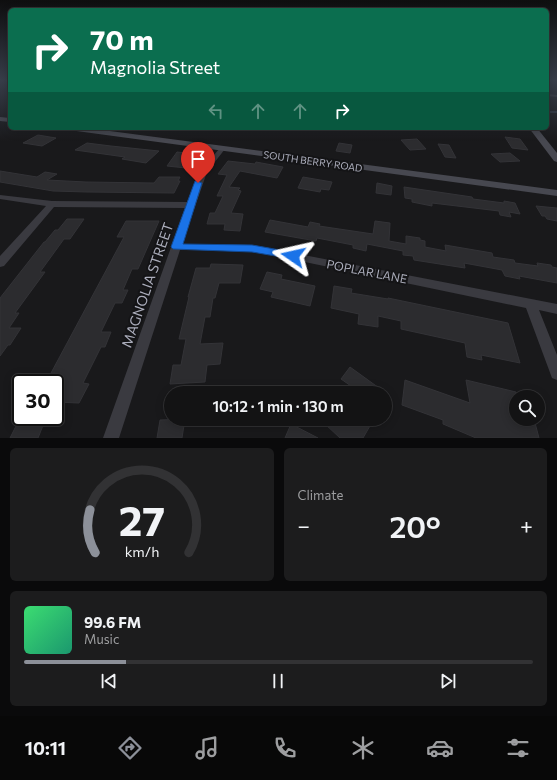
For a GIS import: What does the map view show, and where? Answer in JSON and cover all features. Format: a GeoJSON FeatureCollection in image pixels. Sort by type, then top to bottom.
{"type":"FeatureCollection","features":[{"type":"Feature","properties":{"kind":"street","name":"SOUTH BERRY ROAD"},"geometry":{"type":"LineString","coordinates":[[84,130],[557,193]]}},
{"type":"Feature","properties":{"kind":"street"},"geometry":{"type":"LineString","coordinates":[[535,130],[557,159]]}},
{"type":"Feature","properties":{"kind":"street","name":"MAGNOLIA STREET"},"geometry":{"type":"LineString","coordinates":[[111,438],[190,205],[203,172],[222,148]]}},
{"type":"Feature","properties":{"kind":"street"},"geometry":{"type":"LineString","coordinates":[[0,197],[52,204],[190,205]]}},
{"type":"Feature","properties":{"kind":"street"},"geometry":{"type":"LineString","coordinates":[[0,263],[52,204]]}},
{"type":"Feature","properties":{"kind":"street","name":"POPLAR LANE"},"geometry":{"type":"LineString","coordinates":[[176,247],[245,248],[264,250],[557,309]]}},
{"type":"Feature","properties":{"kind":"street"},"geometry":{"type":"LineString","coordinates":[[531,304],[557,373]]}},
{"type":"Feature","properties":{"kind":"building"},"geometry":{"type":"Polygon","coordinates":[[[38,135],[56,138],[42,146],[23,143],[38,135]]]}},
{"type":"Feature","properties":{"kind":"building"},"geometry":{"type":"Polygon","coordinates":[[[505,137],[520,139],[528,150],[512,148],[505,137]]]}},
{"type":"Feature","properties":{"kind":"building"},"geometry":{"type":"Polygon","coordinates":[[[417,139],[426,149],[410,150],[401,140],[417,139]]]}},
{"type":"Feature","properties":{"kind":"building"},"geometry":{"type":"Polygon","coordinates":[[[87,143],[159,151],[146,163],[122,159],[125,157],[75,150],[87,143]]]}},
{"type":"Feature","properties":{"kind":"building"},"geometry":{"type":"Polygon","coordinates":[[[339,143],[352,145],[350,153],[336,151],[339,143]]]}},
{"type":"Feature","properties":{"kind":"building"},"geometry":{"type":"Polygon","coordinates":[[[438,144],[449,145],[456,158],[445,157],[438,144]]]}},
{"type":"Feature","properties":{"kind":"building"},"geometry":{"type":"Polygon","coordinates":[[[177,152],[195,154],[186,168],[167,166],[177,152]]]}},
{"type":"Feature","properties":{"kind":"building"},"geometry":{"type":"Polygon","coordinates":[[[510,153],[520,161],[500,162],[491,154],[510,153]]]}},
{"type":"Feature","properties":{"kind":"building"},"geometry":{"type":"Polygon","coordinates":[[[228,161],[255,164],[256,162],[283,167],[277,178],[240,171],[229,187],[240,188],[238,190],[241,191],[231,213],[243,214],[240,231],[224,230],[225,224],[207,224],[210,213],[215,213],[223,196],[217,196],[227,175],[218,174],[228,161]]]}},
{"type":"Feature","properties":{"kind":"building"},"geometry":{"type":"Polygon","coordinates":[[[0,171],[37,177],[45,172],[57,174],[47,180],[154,183],[159,177],[180,177],[178,181],[180,181],[174,193],[53,191],[0,182],[0,171]]]}},
{"type":"Feature","properties":{"kind":"building"},"geometry":{"type":"Polygon","coordinates":[[[303,177],[332,182],[329,190],[321,189],[320,192],[298,188],[303,177]]]}},
{"type":"Feature","properties":{"kind":"building"},"geometry":{"type":"Polygon","coordinates":[[[377,183],[392,186],[391,195],[376,193],[377,183]]]}},
{"type":"Feature","properties":{"kind":"building"},"geometry":{"type":"Polygon","coordinates":[[[404,187],[472,197],[473,199],[515,203],[520,214],[509,212],[511,217],[500,215],[499,211],[432,203],[432,206],[412,202],[412,199],[405,198],[404,187]]]}},
{"type":"Feature","properties":{"kind":"building"},"geometry":{"type":"Polygon","coordinates":[[[536,206],[557,208],[557,221],[547,219],[545,216],[542,216],[536,206]]]}},
{"type":"Feature","properties":{"kind":"building"},"geometry":{"type":"Polygon","coordinates":[[[67,219],[84,219],[70,239],[64,239],[40,272],[45,272],[15,313],[19,313],[9,328],[21,328],[10,345],[8,345],[0,356],[0,298],[44,242],[55,230],[58,230],[67,219]]]}},
{"type":"Feature","properties":{"kind":"building"},"geometry":{"type":"Polygon","coordinates":[[[270,220],[308,227],[310,222],[320,224],[319,226],[373,234],[375,221],[390,223],[389,241],[406,244],[406,236],[420,238],[420,240],[425,241],[425,247],[446,251],[445,245],[492,253],[493,257],[514,260],[515,263],[538,266],[537,263],[551,265],[552,267],[557,268],[557,283],[519,276],[520,279],[505,276],[502,270],[464,263],[465,268],[414,260],[413,256],[403,255],[403,251],[367,244],[366,251],[353,248],[353,245],[317,238],[316,241],[265,232],[270,220]]]}},
{"type":"Feature","properties":{"kind":"building"},"geometry":{"type":"Polygon","coordinates":[[[126,221],[159,221],[138,269],[132,269],[123,290],[128,290],[122,303],[115,303],[101,332],[111,332],[105,347],[101,347],[83,383],[89,384],[79,403],[64,402],[64,374],[51,373],[124,237],[117,237],[126,221]]]}},
{"type":"Feature","properties":{"kind":"building"},"geometry":{"type":"Polygon","coordinates":[[[211,264],[243,265],[240,283],[219,283],[215,298],[213,298],[210,317],[205,317],[200,344],[223,343],[220,364],[207,365],[205,382],[170,384],[173,365],[181,365],[186,339],[179,339],[196,268],[210,268],[211,264]]]}},
{"type":"Feature","properties":{"kind":"building"},"geometry":{"type":"Polygon","coordinates":[[[267,272],[282,275],[281,279],[315,286],[310,306],[271,297],[273,292],[260,289],[267,272]]]}},
{"type":"Feature","properties":{"kind":"building"},"geometry":{"type":"Polygon","coordinates":[[[334,286],[352,289],[351,293],[388,298],[508,323],[520,363],[481,355],[482,360],[467,357],[465,343],[401,329],[401,321],[378,316],[378,327],[358,324],[359,314],[331,308],[334,286]]]}},
{"type":"Feature","properties":{"kind":"building"},"geometry":{"type":"Polygon","coordinates":[[[350,367],[376,386],[351,386],[341,379],[350,367]]]}},
{"type":"Feature","properties":{"kind":"building"},"geometry":{"type":"Polygon","coordinates":[[[405,380],[470,403],[466,380],[509,390],[509,426],[536,426],[539,438],[476,438],[443,424],[443,420],[402,405],[405,380]]]}},
{"type":"Feature","properties":{"kind":"building"},"geometry":{"type":"Polygon","coordinates":[[[160,420],[164,420],[164,426],[184,426],[182,438],[157,438],[160,420]]]}},
{"type":"Feature","properties":{"kind":"building"},"geometry":{"type":"Polygon","coordinates":[[[16,426],[43,426],[38,438],[10,438],[16,426]]]}},
{"type":"Feature","properties":{"kind":"building"},"geometry":{"type":"Polygon","coordinates":[[[290,426],[295,426],[318,438],[285,438],[290,426]]]}},
{"type":"Feature","properties":{"kind":"building"},"geometry":{"type":"Polygon","coordinates":[[[327,426],[370,426],[363,438],[340,438],[327,426]]]}},
{"type":"Feature","properties":{"kind":"waterway"},"geometry":{"type":"LineString","coordinates":[[549,112],[557,112]]}},
{"type":"Feature","properties":{"kind":"route"},"geometry":{"type":"LineString","coordinates":[[198,183],[176,247],[252,248],[293,256]]}}]}
